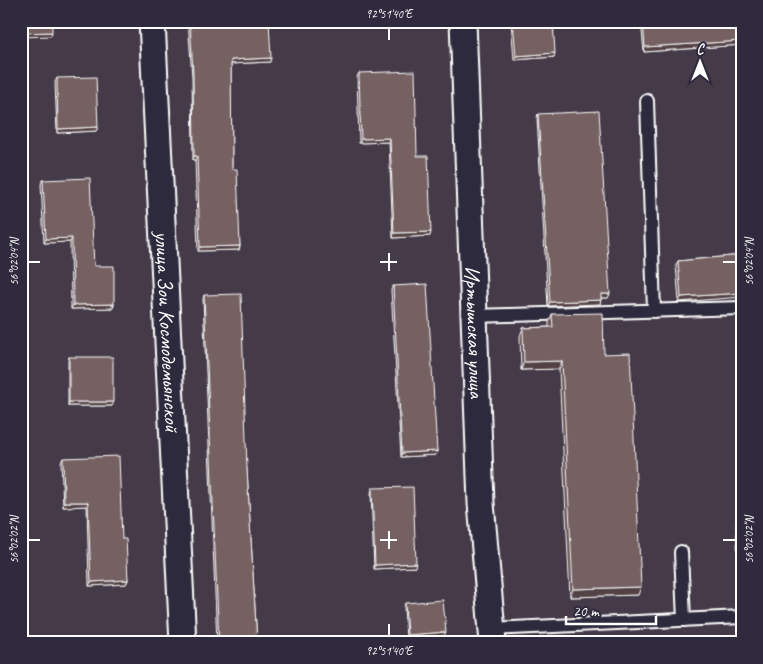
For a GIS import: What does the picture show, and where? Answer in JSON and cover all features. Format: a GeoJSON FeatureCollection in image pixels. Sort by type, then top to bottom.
{"type":"FeatureCollection","features":[{"type":"Feature","properties":{"kind":"street","name":"улица Зои Космодемьянской"},"geometry":{"type":"LineString","coordinates":[[152,21],[183,643]]}},
{"type":"Feature","properties":{"kind":"street","name":"Иртышская улица"},"geometry":{"type":"LineString","coordinates":[[463,21],[481,502],[492,636]]}},
{"type":"Feature","properties":{"kind":"lane"},"geometry":{"type":"LineString","coordinates":[[647,101],[654,311]]}},
{"type":"Feature","properties":{"kind":"lane"},"geometry":{"type":"LineString","coordinates":[[474,316],[742,308]]}},
{"type":"Feature","properties":{"kind":"lane"},"geometry":{"type":"LineString","coordinates":[[680,552],[684,620]]}},
{"type":"Feature","properties":{"kind":"lane"},"geometry":{"type":"LineString","coordinates":[[492,636],[742,617]]}},
{"type":"Feature","properties":{"kind":"building"},"geometry":{"type":"Polygon","coordinates":[[[21,21],[52,21],[52,32],[21,33],[21,21]]]}},
{"type":"Feature","properties":{"kind":"building"},"geometry":{"type":"Polygon","coordinates":[[[190,21],[269,21],[271,58],[231,60],[232,169],[237,169],[240,246],[200,247],[197,156],[194,156],[190,21]]]}},
{"type":"Feature","properties":{"kind":"building"},"geometry":{"type":"Polygon","coordinates":[[[513,21],[553,21],[555,53],[516,56],[513,21]]]}},
{"type":"Feature","properties":{"kind":"building"},"geometry":{"type":"Polygon","coordinates":[[[643,21],[742,21],[742,41],[645,47],[643,21]]]}},
{"type":"Feature","properties":{"kind":"building"},"geometry":{"type":"Polygon","coordinates":[[[415,71],[417,156],[428,156],[431,232],[394,233],[390,138],[361,139],[359,73],[415,71]]]}},
{"type":"Feature","properties":{"kind":"building"},"geometry":{"type":"Polygon","coordinates":[[[96,77],[98,127],[58,129],[57,78],[96,77]]]}},
{"type":"Feature","properties":{"kind":"building"},"geometry":{"type":"Polygon","coordinates":[[[599,111],[610,294],[601,294],[601,300],[550,302],[538,114],[599,111]]]}},
{"type":"Feature","properties":{"kind":"building"},"geometry":{"type":"Polygon","coordinates":[[[90,178],[94,266],[114,266],[114,304],[73,305],[72,238],[46,239],[43,180],[90,178]]]}},
{"type":"Feature","properties":{"kind":"building"},"geometry":{"type":"Polygon","coordinates":[[[742,255],[742,293],[681,297],[678,261],[742,255]]]}},
{"type":"Feature","properties":{"kind":"building"},"geometry":{"type":"Polygon","coordinates":[[[427,284],[437,451],[402,453],[393,286],[427,284]]]}},
{"type":"Feature","properties":{"kind":"building"},"geometry":{"type":"Polygon","coordinates":[[[241,294],[247,469],[257,643],[219,643],[204,295],[241,294]]]}},
{"type":"Feature","properties":{"kind":"building"},"geometry":{"type":"Polygon","coordinates":[[[603,313],[604,354],[630,353],[641,587],[573,589],[562,361],[524,362],[523,328],[553,327],[552,314],[603,313]]]}},
{"type":"Feature","properties":{"kind":"building"},"geometry":{"type":"Polygon","coordinates":[[[69,357],[113,357],[113,402],[69,402],[69,357]]]}},
{"type":"Feature","properties":{"kind":"building"},"geometry":{"type":"Polygon","coordinates":[[[119,456],[122,539],[126,539],[128,580],[91,582],[88,502],[64,502],[63,458],[119,456]]]}},
{"type":"Feature","properties":{"kind":"building"},"geometry":{"type":"Polygon","coordinates":[[[413,487],[416,563],[375,565],[372,488],[413,487]]]}},
{"type":"Feature","properties":{"kind":"building"},"geometry":{"type":"Polygon","coordinates":[[[738,519],[742,519],[742,578],[741,578],[738,519]]]}},
{"type":"Feature","properties":{"kind":"building"},"geometry":{"type":"Polygon","coordinates":[[[443,600],[446,632],[407,635],[405,603],[443,600]]]}},
{"type":"Feature","properties":{"kind":"building"},"geometry":{"type":"Polygon","coordinates":[[[133,637],[134,643],[93,643],[92,640],[133,637]]]}},
{"type":"Feature","properties":{"kind":"building"},"geometry":{"type":"Polygon","coordinates":[[[742,639],[742,643],[725,643],[725,640],[742,639]]]}}]}
